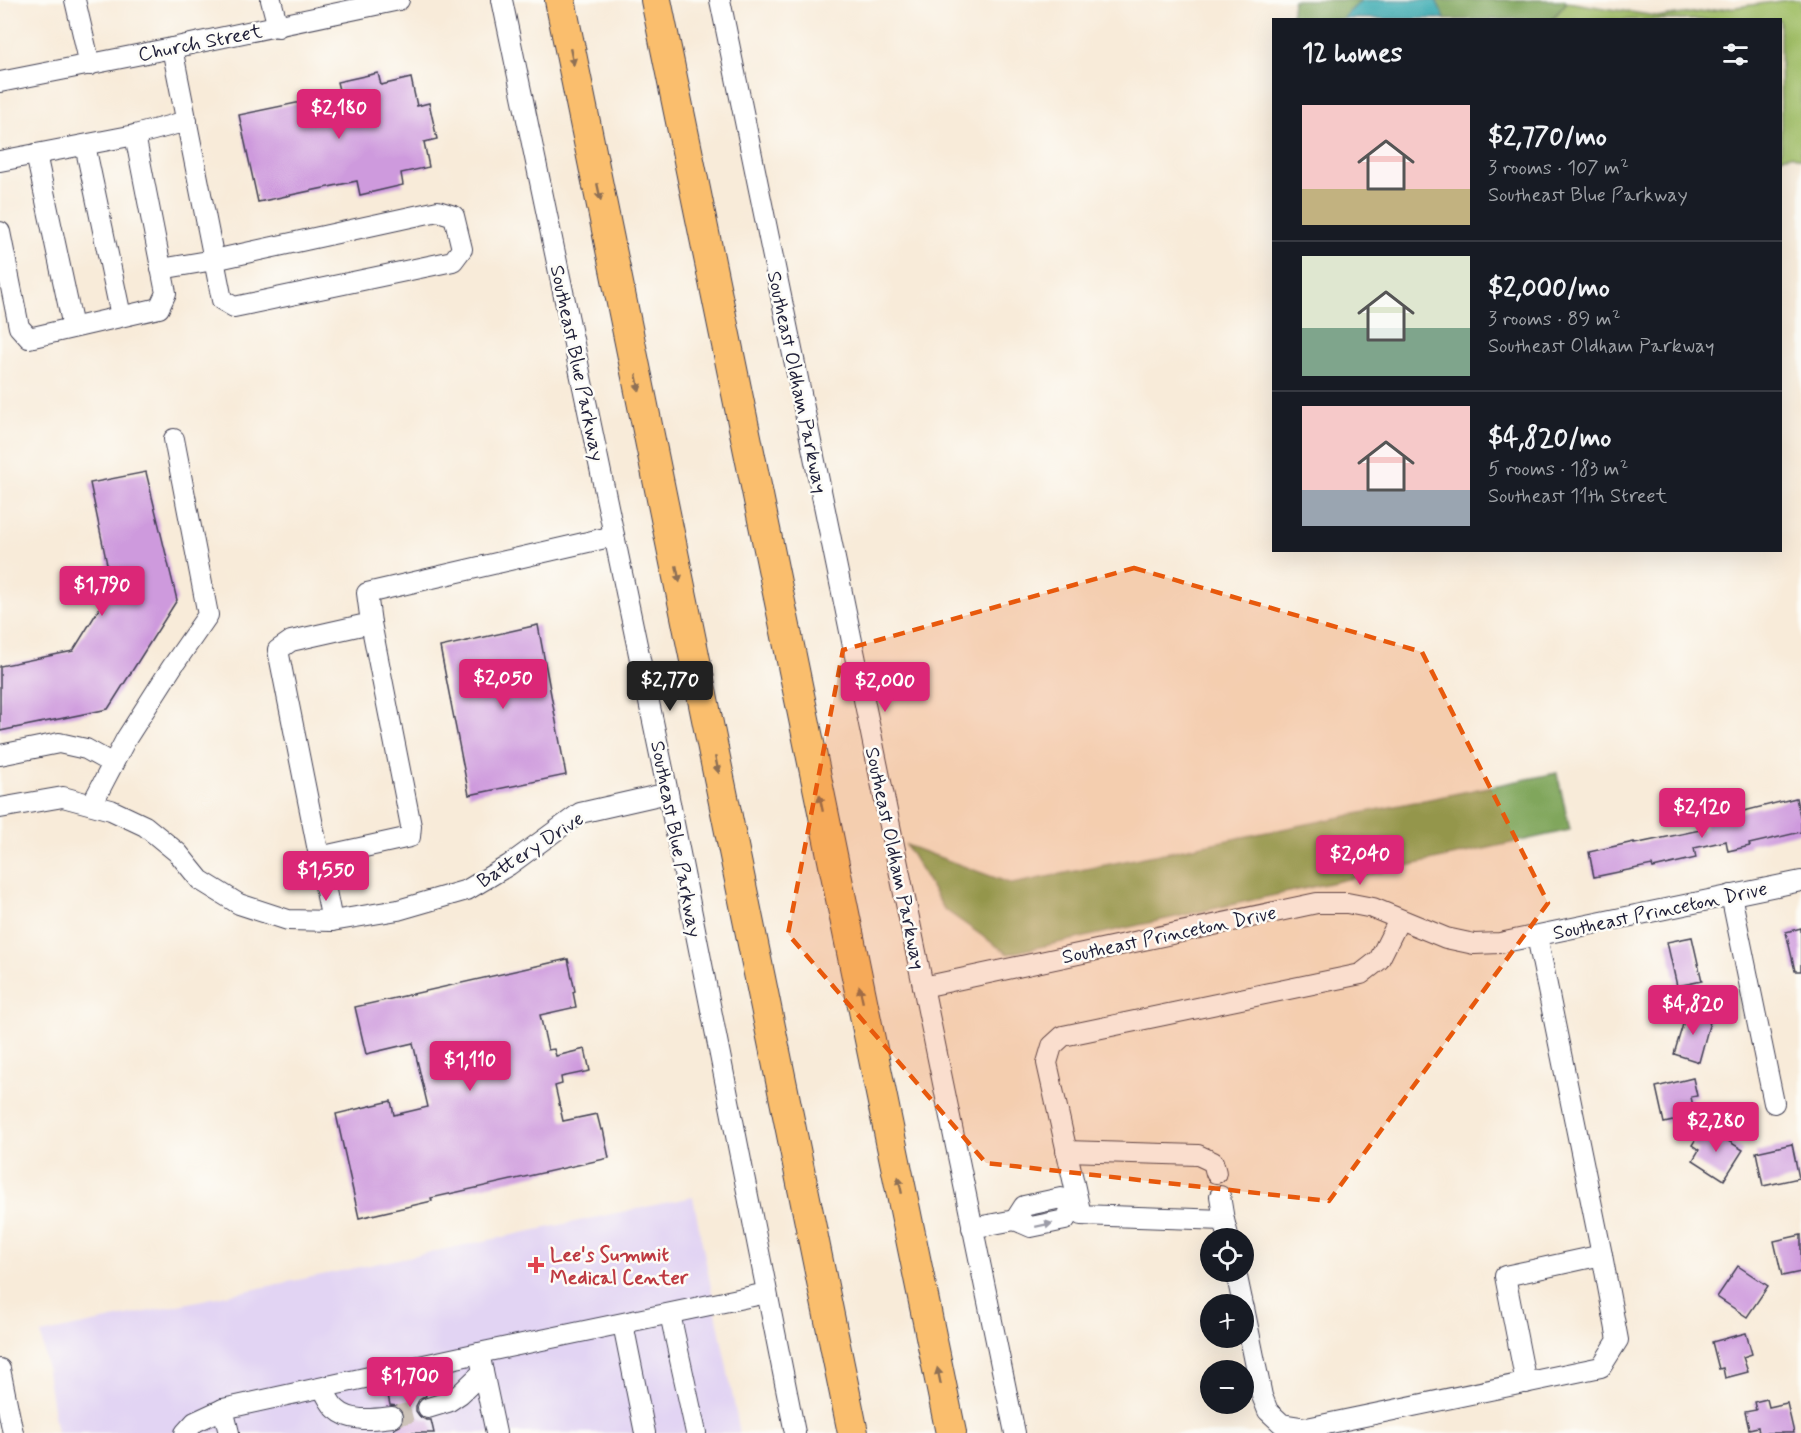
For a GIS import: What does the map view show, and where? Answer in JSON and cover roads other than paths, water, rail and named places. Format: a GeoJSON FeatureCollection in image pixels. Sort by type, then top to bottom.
{"type":"FeatureCollection","features":[{"type":"Feature","properties":{"kind":"highway"},"geometry":{"type":"LineString","coordinates":[[560,0],[853,1433]]}},
{"type":"Feature","properties":{"kind":"highway"},"geometry":{"type":"LineString","coordinates":[[656,0],[951,1433]]}},
{"type":"Feature","properties":{"kind":"street"},"geometry":{"type":"LineString","coordinates":[[75,0],[90,64]]}},
{"type":"Feature","properties":{"kind":"street"},"geometry":{"type":"LineString","coordinates":[[271,0],[278,27]]}},
{"type":"Feature","properties":{"kind":"street","name":"Church Street"},"geometry":{"type":"LineString","coordinates":[[0,82],[278,27],[399,0]]}},
{"type":"Feature","properties":{"kind":"street","name":"Southeast Blue Parkway"},"geometry":{"type":"LineString","coordinates":[[502,0],[668,793],[795,1433]]}},
{"type":"Feature","properties":{"kind":"street","name":"Southeast Oldham Parkway"},"geometry":{"type":"LineString","coordinates":[[720,0],[1015,1433]]}},
{"type":"Feature","properties":{"kind":"street"},"geometry":{"type":"LineString","coordinates":[[161,269],[214,260],[438,211],[454,216],[462,249],[453,261],[234,307],[222,300],[214,260],[186,121],[172,48]]}},
{"type":"Feature","properties":{"kind":"street"},"geometry":{"type":"LineString","coordinates":[[0,161],[135,135],[186,121]]}},
{"type":"Feature","properties":{"kind":"street"},"geometry":{"type":"LineString","coordinates":[[0,232],[19,327],[29,338],[159,308],[166,293],[135,135]]}},
{"type":"Feature","properties":{"kind":"street"},"geometry":{"type":"LineString","coordinates":[[85,145],[120,316]]}},
{"type":"Feature","properties":{"kind":"street"},"geometry":{"type":"LineString","coordinates":[[36,154],[73,327]]}},
{"type":"Feature","properties":{"kind":"street"},"geometry":{"type":"LineString","coordinates":[[92,804],[126,739],[208,615],[174,439]]}},
{"type":"Feature","properties":{"kind":"street"},"geometry":{"type":"LineString","coordinates":[[319,857],[410,837],[411,826],[371,623],[368,593],[614,536]]}},
{"type":"Feature","properties":{"kind":"street"},"geometry":{"type":"LineString","coordinates":[[332,921],[278,650],[291,641],[371,623]]}},
{"type":"Feature","properties":{"kind":"street"},"geometry":{"type":"LineString","coordinates":[[0,755],[59,743],[86,749],[112,764]]}},
{"type":"Feature","properties":{"kind":"street","name":"Battery Drive"},"geometry":{"type":"LineString","coordinates":[[0,808],[63,797],[111,810],[144,826],[178,853],[200,880],[239,904],[288,920],[332,921],[398,910],[467,890],[510,865],[580,813],[668,793]]}},
{"type":"Feature","properties":{"kind":"street","name":"Southeast Princeton Drive"},"geometry":{"type":"LineString","coordinates":[[923,987],[1317,903],[1347,903],[1373,908],[1446,938],[1474,944],[1500,943],[1801,880]]}},
{"type":"Feature","properties":{"kind":"street"},"geometry":{"type":"LineString","coordinates":[[1731,895],[1774,1103]]}},
{"type":"Feature","properties":{"kind":"street"},"geometry":{"type":"LineString","coordinates":[[1224,1220],[1081,1215],[1075,1206],[1047,1063],[1052,1046],[1063,1036],[1361,974],[1379,960],[1399,920]]}},
{"type":"Feature","properties":{"kind":"street"},"geometry":{"type":"LineString","coordinates":[[1252,1348],[1262,1396],[1268,1411],[1282,1424],[1307,1428],[1601,1367],[1618,1340],[1537,936]]}},
{"type":"Feature","properties":{"kind":"street"},"geometry":{"type":"LineString","coordinates":[[1066,1151],[1198,1155],[1213,1162],[1216,1173]]}},
{"type":"Feature","properties":{"kind":"street"},"geometry":{"type":"LineString","coordinates":[[1220,1196],[1226,1228]]}},
{"type":"Feature","properties":{"kind":"street"},"geometry":{"type":"LineString","coordinates":[[972,1228],[1015,1220],[1024,1206],[1061,1198],[1075,1206]]}},
{"type":"Feature","properties":{"kind":"street"},"geometry":{"type":"LineString","coordinates":[[1526,1383],[1505,1276],[1602,1255]]}},
{"type":"Feature","properties":{"kind":"street"},"geometry":{"type":"LineString","coordinates":[[185,1433],[195,1422],[224,1409],[322,1388],[481,1362],[623,1324],[767,1293]]}},
{"type":"Feature","properties":{"kind":"street"},"geometry":{"type":"LineString","coordinates":[[670,1314],[696,1433]]}},
{"type":"Feature","properties":{"kind":"street"},"geometry":{"type":"LineString","coordinates":[[623,1324],[645,1433]]}},
{"type":"Feature","properties":{"kind":"street"},"geometry":{"type":"LineString","coordinates":[[428,1408],[448,1402],[460,1394],[481,1362]]}},
{"type":"Feature","properties":{"kind":"street"},"geometry":{"type":"LineString","coordinates":[[481,1362],[496,1433]]}},
{"type":"Feature","properties":{"kind":"street"},"geometry":{"type":"LineString","coordinates":[[0,1369],[13,1433]]}},
{"type":"Feature","properties":{"kind":"street"},"geometry":{"type":"LineString","coordinates":[[322,1388],[336,1410],[353,1418],[369,1420],[392,1417]]}},
{"type":"Feature","properties":{"kind":"street"},"geometry":{"type":"LineString","coordinates":[[224,1409],[229,1433]]}},
{"type":"Feature","properties":{"kind":"water"},"geometry":{"type":"Polygon","coordinates":[[[1362,0],[1436,0],[1445,18],[1344,18],[1362,0]]]}},
{"type":"Feature","properties":{"kind":"tunnel"},"geometry":{"type":"LineString","coordinates":[[392,1417],[428,1408]]}},
{"type":"Feature","properties":{"kind":"place","name":"Lee's Summit Medical Center"},"geometry":{"type":"Point","coordinates":[536,1265]}}]}
